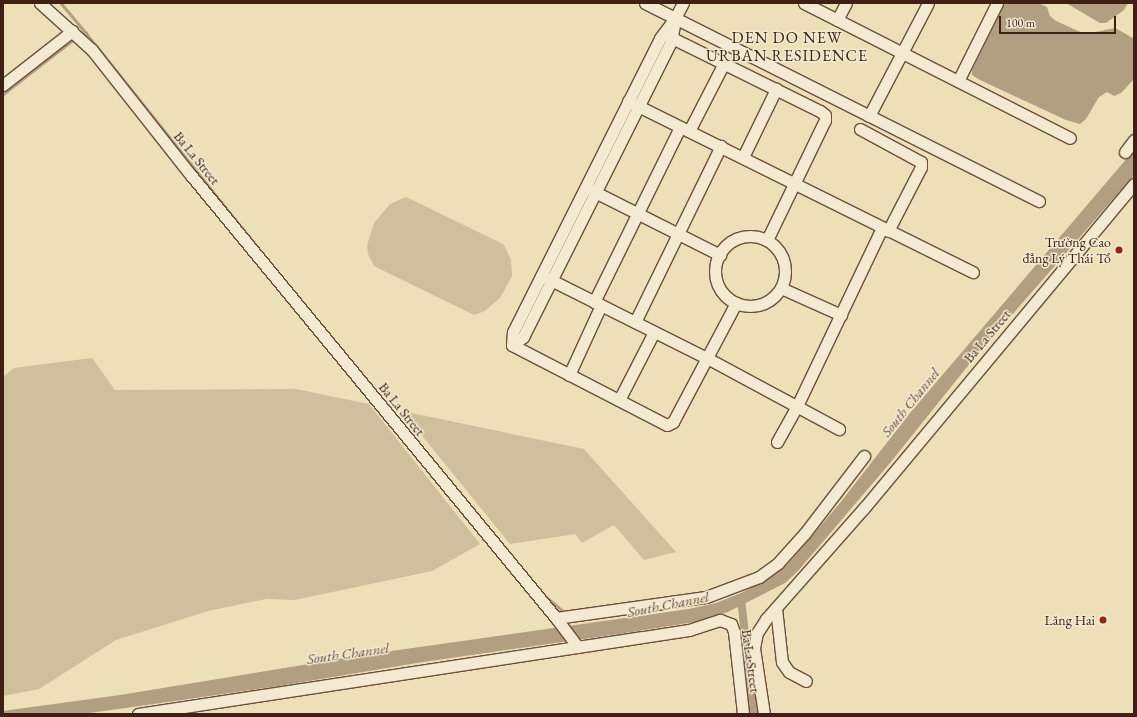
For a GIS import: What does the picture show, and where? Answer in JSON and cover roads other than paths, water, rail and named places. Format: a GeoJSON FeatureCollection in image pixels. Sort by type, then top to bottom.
{"type":"FeatureCollection","features":[{"type":"Feature","properties":{"kind":"street","name":"Ba La Street"},"geometry":{"type":"LineString","coordinates":[[40,3],[92,50],[195,180],[556,618],[578,647],[689,630],[720,620],[731,624],[734,632],[743,714]]}},
{"type":"Feature","properties":{"kind":"street"},"geometry":{"type":"LineString","coordinates":[[645,3],[1038,201]]}},
{"type":"Feature","properties":{"kind":"street"},"geometry":{"type":"LineString","coordinates":[[512,344],[513,332],[541,275],[639,106],[682,3]]}},
{"type":"Feature","properties":{"kind":"street"},"geometry":{"type":"LineString","coordinates":[[804,3],[1070,138]]}},
{"type":"Feature","properties":{"kind":"street"},"geometry":{"type":"LineString","coordinates":[[837,20],[846,3]]}},
{"type":"Feature","properties":{"kind":"street"},"geometry":{"type":"LineString","coordinates":[[869,116],[928,3]]}},
{"type":"Feature","properties":{"kind":"street"},"geometry":{"type":"LineString","coordinates":[[958,81],[997,3]]}},
{"type":"Feature","properties":{"kind":"street"},"geometry":{"type":"LineString","coordinates":[[3,85],[72,31]]}},
{"type":"Feature","properties":{"kind":"street"},"geometry":{"type":"LineString","coordinates":[[668,35],[825,115],[825,120],[767,240]]}},
{"type":"Feature","properties":{"kind":"street"},"geometry":{"type":"LineString","coordinates":[[512,344],[523,337],[551,280],[628,101],[668,35]]}},
{"type":"Feature","properties":{"kind":"street"},"geometry":{"type":"LineString","coordinates":[[569,375],[638,213],[724,63]]}},
{"type":"Feature","properties":{"kind":"street"},"geometry":{"type":"LineString","coordinates":[[744,157],[776,89]]}},
{"type":"Feature","properties":{"kind":"street"},"geometry":{"type":"LineString","coordinates":[[628,101],[795,182],[885,229],[973,272]]}},
{"type":"Feature","properties":{"kind":"street"},"geometry":{"type":"LineString","coordinates":[[777,442],[797,406],[885,229],[921,167],[921,162],[860,129]]}},
{"type":"Feature","properties":{"kind":"street"},"geometry":{"type":"LineString","coordinates":[[1125,152],[1134,140]]}},
{"type":"Feature","properties":{"kind":"street"},"geometry":{"type":"LineString","coordinates":[[635,322],[721,146]]}},
{"type":"Feature","properties":{"kind":"street","name":"Ba La Street"},"geometry":{"type":"LineString","coordinates":[[764,714],[754,648],[757,633],[766,619],[864,508],[1134,184]]}},
{"type":"Feature","properties":{"kind":"street"},"geometry":{"type":"LineString","coordinates":[[590,190],[720,255]]}},
{"type":"Feature","properties":{"kind":"street"},"geometry":{"type":"LineString","coordinates":[[748,236],[767,240],[778,250],[785,263],[786,273],[781,288],[772,299],[763,304],[753,306],[736,303],[726,296],[716,279],[715,269],[720,255],[729,243],[738,238],[748,236]]}},
{"type":"Feature","properties":{"kind":"street"},"geometry":{"type":"LineString","coordinates":[[541,275],[707,358],[839,430]]}},
{"type":"Feature","properties":{"kind":"street"},"geometry":{"type":"LineString","coordinates":[[781,288],[841,315]]}},
{"type":"Feature","properties":{"kind":"street"},"geometry":{"type":"LineString","coordinates":[[512,344],[667,425],[673,422],[736,303]]}},
{"type":"Feature","properties":{"kind":"street"},"geometry":{"type":"LineString","coordinates":[[619,400],[654,332]]}},
{"type":"Feature","properties":{"kind":"street"},"geometry":{"type":"LineString","coordinates":[[556,618],[706,597],[759,577],[778,563],[805,533],[864,456]]}},
{"type":"Feature","properties":{"kind":"street"},"geometry":{"type":"LineString","coordinates":[[776,608],[782,662],[789,672],[806,681]]}},
{"type":"Feature","properties":{"kind":"street"},"geometry":{"type":"LineString","coordinates":[[138,714],[578,647]]}},
{"type":"Feature","properties":{"kind":"waterway"},"geometry":{"type":"LineString","coordinates":[[61,3],[86,33]]}},
{"type":"Feature","properties":{"kind":"waterway"},"geometry":{"type":"LineString","coordinates":[[81,36],[86,33],[257,246]]}},
{"type":"Feature","properties":{"kind":"waterway"},"geometry":{"type":"LineString","coordinates":[[3,94],[74,39]]}},
{"type":"Feature","properties":{"kind":"waterway"},"geometry":{"type":"LineString","coordinates":[[544,595],[563,611]]}},
{"type":"Feature","properties":{"kind":"waterway"},"geometry":{"type":"LineString","coordinates":[[741,599],[754,714]]}},
{"type":"Feature","properties":{"kind":"place","name":"Trường Cao đẳng Lý Thái Tổ"},"geometry":{"type":"Point","coordinates":[1119,250]}},
{"type":"Feature","properties":{"kind":"place","name":"Lăng Hai"},"geometry":{"type":"Point","coordinates":[1103,620]}},
{"type":"Feature","properties":{"kind":"district","name":"DEN DO NEW URBAN RESIDENCE"},"geometry":{"type":"Point","coordinates":[787,47]}},
{"type":"Feature","properties":{"kind":"water label","name":"South Channel"},"geometry":{"type":"Point","coordinates":[910,402]}},
{"type":"Feature","properties":{"kind":"water label","name":"South Channel"},"geometry":{"type":"Point","coordinates":[668,604]}},
{"type":"Feature","properties":{"kind":"water label","name":"South Channel"},"geometry":{"type":"Point","coordinates":[348,653]}}]}
